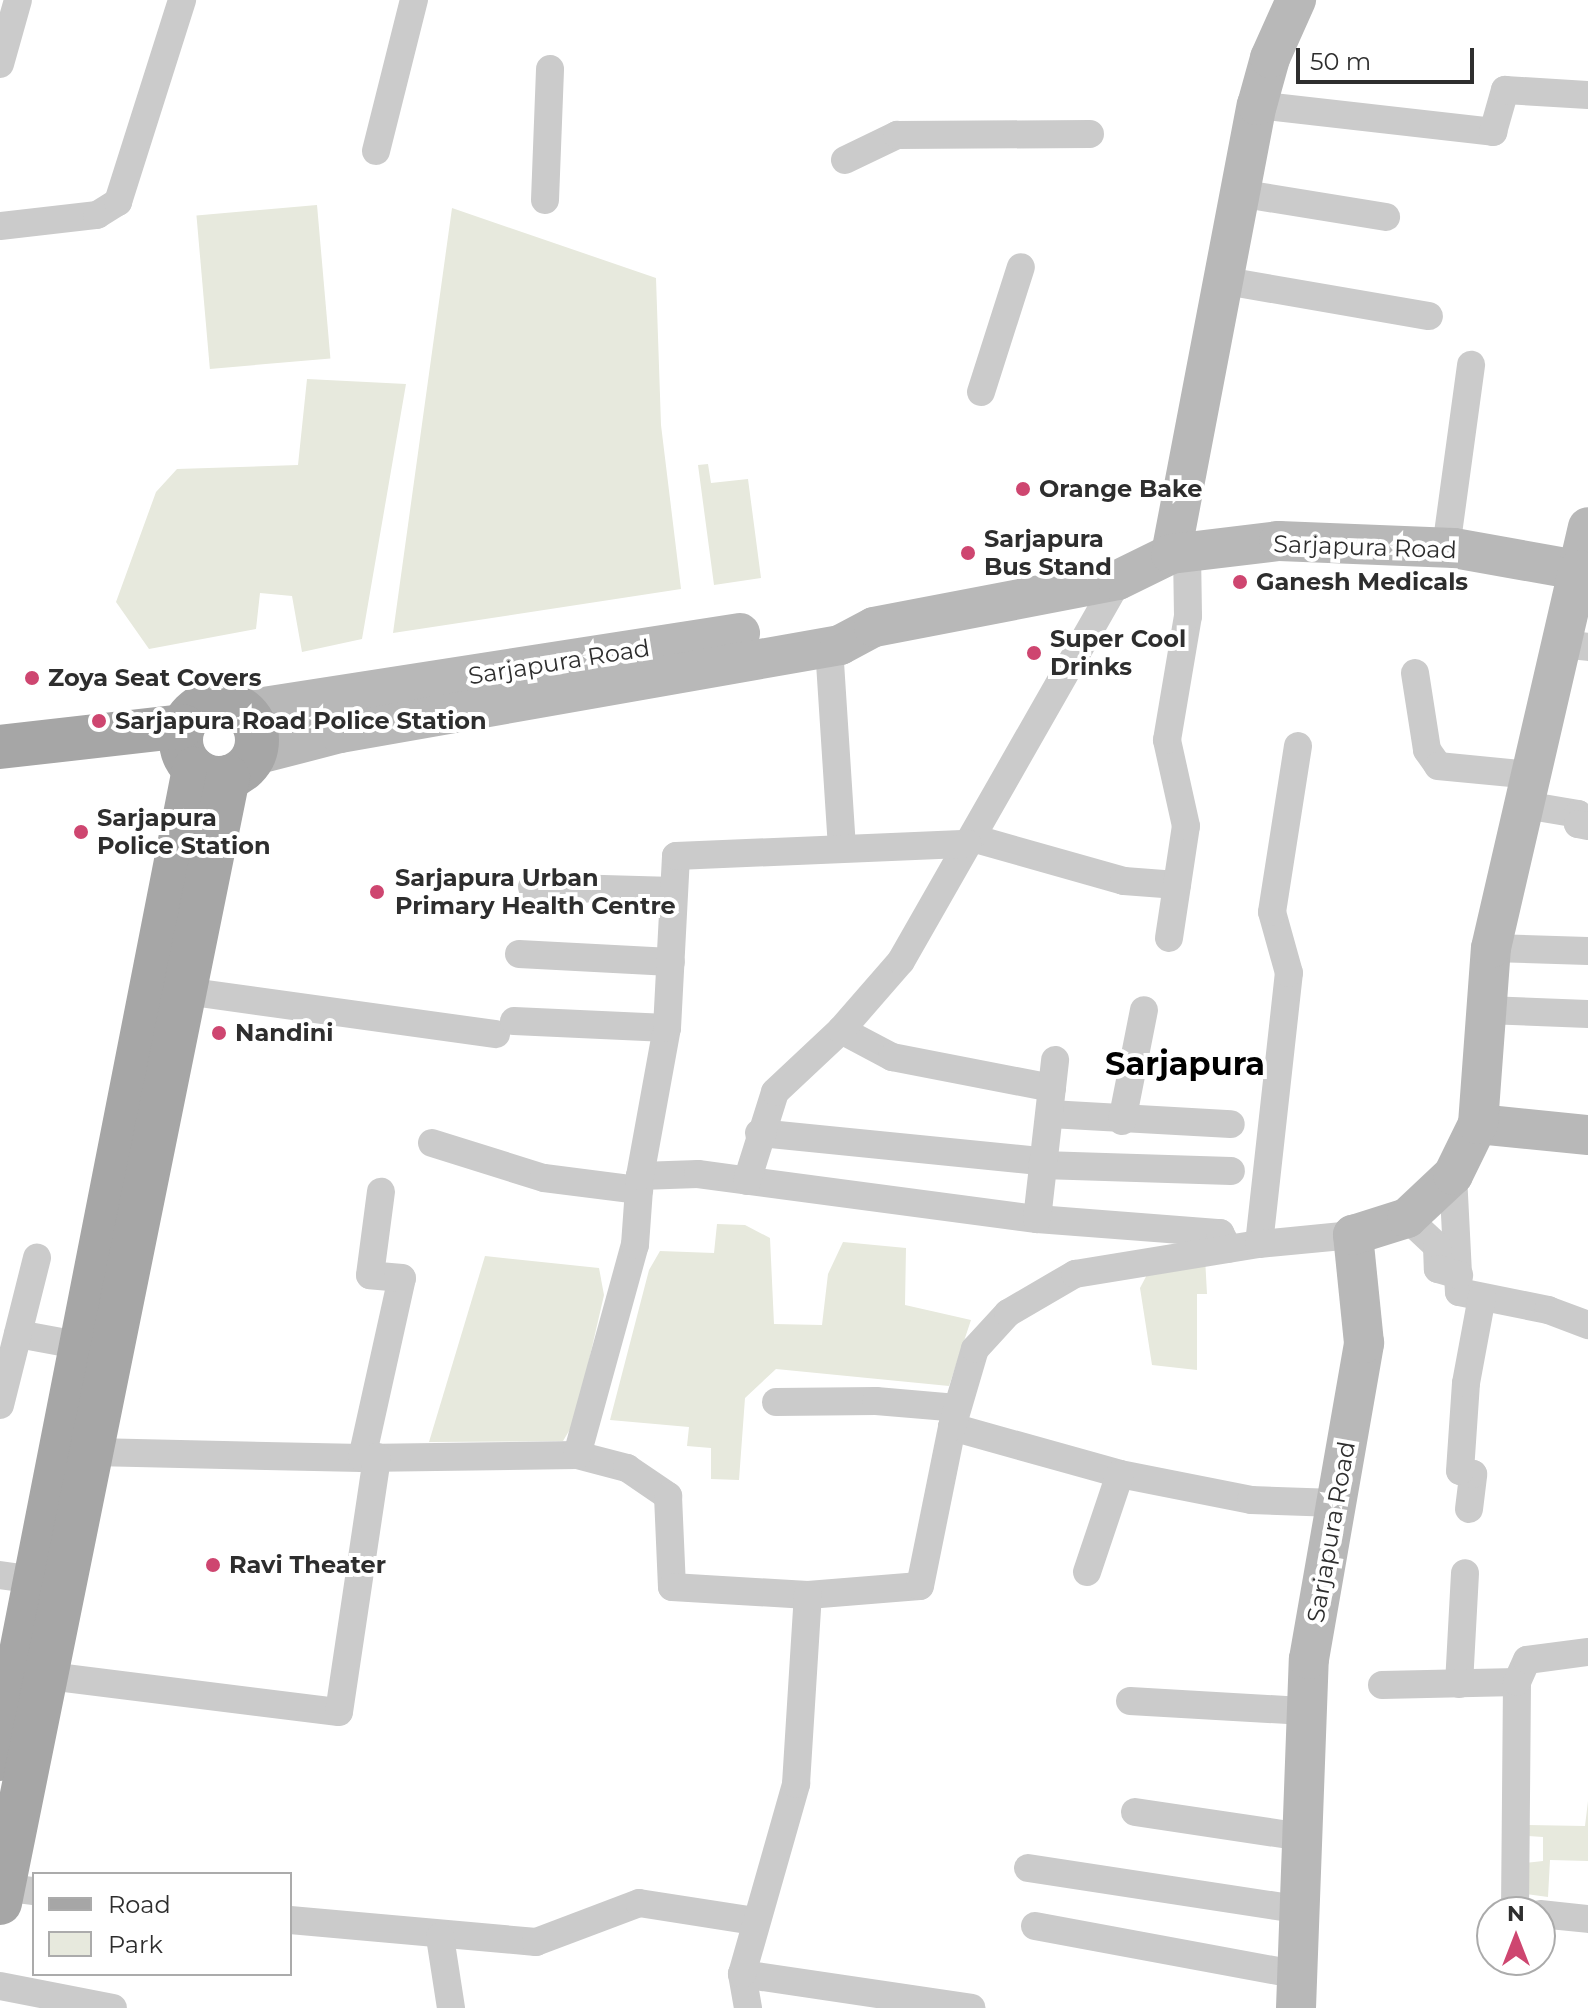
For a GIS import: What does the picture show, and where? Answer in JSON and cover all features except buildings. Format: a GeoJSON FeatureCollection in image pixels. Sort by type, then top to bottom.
{"type":"FeatureCollection","features":[{"type":"Feature","properties":{"kind":"main road"},"geometry":{"type":"LineString","coordinates":[[1179,553],[1220,280],[1238,193],[1270,58],[1296,0]]}},
{"type":"Feature","properties":{"kind":"main road"},"geometry":{"type":"LineString","coordinates":[[1353,1235],[1407,1218],[1453,1175],[1478,1124],[1491,948],[1528,790],[1574,646],[1588,527]]}},
{"type":"Feature","properties":{"kind":"main road","name":"Sarjapura Road"},"geometry":{"type":"LineString","coordinates":[[244,710],[515,684],[829,647],[874,627],[1118,580],[1179,553],[1279,541],[1446,548],[1583,570]]}},
{"type":"Feature","properties":{"kind":"main road","name":"Sarjapura Road"},"geometry":{"type":"LineString","coordinates":[[0,765],[208,755],[340,733],[515,684],[836,618],[874,627]]}},
{"type":"Feature","properties":{"kind":"main road"},"geometry":{"type":"LineString","coordinates":[[9,1892],[20,1689],[18,1578],[65,1508],[93,1452],[185,991],[208,755],[209,703],[244,710],[257,731],[208,755]]}},
{"type":"Feature","properties":{"kind":"main road","name":"Sarjapura Road"},"geometry":{"type":"LineString","coordinates":[[0,747],[208,755]]}},
{"type":"Feature","properties":{"kind":"main road"},"geometry":{"type":"LineString","coordinates":[[0,1759],[65,1508],[83,1346],[208,755]]}},
{"type":"Feature","properties":{"kind":"main road"},"geometry":{"type":"LineString","coordinates":[[1478,1124],[1588,1135]]}},
{"type":"Feature","properties":{"kind":"main road","name":"Sarjapura Road"},"geometry":{"type":"LineString","coordinates":[[1296,1991],[1309,1659],[1364,1343],[1353,1235]]}},
{"type":"Feature","properties":{"kind":"street"},"geometry":{"type":"LineString","coordinates":[[0,64],[18,0]]}},
{"type":"Feature","properties":{"kind":"street"},"geometry":{"type":"LineString","coordinates":[[0,226],[97,215],[118,202],[182,0]]}},
{"type":"Feature","properties":{"kind":"street"},"geometry":{"type":"LineString","coordinates":[[376,151],[414,0]]}},
{"type":"Feature","properties":{"kind":"street"},"geometry":{"type":"LineString","coordinates":[[545,200],[550,69]]}},
{"type":"Feature","properties":{"kind":"street"},"geometry":{"type":"LineString","coordinates":[[1257,105],[1493,132],[1505,90],[1588,95]]}},
{"type":"Feature","properties":{"kind":"street"},"geometry":{"type":"LineString","coordinates":[[845,160],[897,135],[1090,134]]}},
{"type":"Feature","properties":{"kind":"street"},"geometry":{"type":"LineString","coordinates":[[1238,193],[1386,217]]}},
{"type":"Feature","properties":{"kind":"street"},"geometry":{"type":"LineString","coordinates":[[981,392],[1021,267]]}},
{"type":"Feature","properties":{"kind":"street"},"geometry":{"type":"LineString","coordinates":[[1220,280],[1429,316]]}},
{"type":"Feature","properties":{"kind":"street"},"geometry":{"type":"LineString","coordinates":[[1446,548],[1471,365]]}},
{"type":"Feature","properties":{"kind":"street"},"geometry":{"type":"LineString","coordinates":[[1169,938],[1186,826],[1167,740],[1188,616],[1179,553]]}},
{"type":"Feature","properties":{"kind":"street"},"geometry":{"type":"LineString","coordinates":[[747,1181],[759,1133],[775,1092],[841,1030],[901,961],[1118,580]]}},
{"type":"Feature","properties":{"kind":"street"},"geometry":{"type":"LineString","coordinates":[[829,647],[842,848]]}},
{"type":"Feature","properties":{"kind":"street"},"geometry":{"type":"LineString","coordinates":[[1415,673],[1427,750],[1438,766],[1528,790],[1578,814],[1578,824],[1588,826]]}},
{"type":"Feature","properties":{"kind":"street"},"geometry":{"type":"LineString","coordinates":[[1259,1244],[1289,973],[1272,912],[1298,746]]}},
{"type":"Feature","properties":{"kind":"street"},"geometry":{"type":"LineString","coordinates":[[577,1455],[635,1245],[640,1183],[667,1028],[676,856],[970,841],[1124,881],[1177,885]]}},
{"type":"Feature","properties":{"kind":"street"},"geometry":{"type":"LineString","coordinates":[[532,887],[674,891]]}},
{"type":"Feature","properties":{"kind":"street"},"geometry":{"type":"LineString","coordinates":[[1491,948],[1588,951]]}},
{"type":"Feature","properties":{"kind":"street"},"geometry":{"type":"LineString","coordinates":[[519,954],[671,962]]}},
{"type":"Feature","properties":{"kind":"street"},"geometry":{"type":"LineString","coordinates":[[185,991],[505,1028],[667,1028]]}},
{"type":"Feature","properties":{"kind":"street"},"geometry":{"type":"LineString","coordinates":[[1122,1121],[1144,1010]]}},
{"type":"Feature","properties":{"kind":"street"},"geometry":{"type":"LineString","coordinates":[[1485,1010],[1588,1014]]}},
{"type":"Feature","properties":{"kind":"street"},"geometry":{"type":"LineString","coordinates":[[841,1030],[892,1057],[1122,1121],[1231,1124]]}},
{"type":"Feature","properties":{"kind":"street"},"geometry":{"type":"LineString","coordinates":[[1037,1219],[1055,1060]]}},
{"type":"Feature","properties":{"kind":"street"},"geometry":{"type":"LineString","coordinates":[[759,1133],[1042,1163],[1231,1171]]}},
{"type":"Feature","properties":{"kind":"street"},"geometry":{"type":"LineString","coordinates":[[432,1143],[544,1178],[640,1183],[698,1174],[1037,1219],[1220,1233],[1229,1249]]}},
{"type":"Feature","properties":{"kind":"street"},"geometry":{"type":"LineString","coordinates":[[1453,1175],[1459,1292],[1557,1312],[1588,1325]]}},
{"type":"Feature","properties":{"kind":"street"},"geometry":{"type":"LineString","coordinates":[[20,1689],[339,1712],[370,1457],[402,1278],[370,1275],[381,1192]]}},
{"type":"Feature","properties":{"kind":"street"},"geometry":{"type":"LineString","coordinates":[[1407,1218],[1437,1246],[1438,1269],[1459,1275]]}},
{"type":"Feature","properties":{"kind":"street"},"geometry":{"type":"LineString","coordinates":[[93,1452],[370,1457],[577,1455],[627,1468],[668,1496],[672,1587],[808,1595],[920,1586],[954,1418],[975,1349],[1008,1313],[1075,1274],[1259,1244],[1353,1235]]}},
{"type":"Feature","properties":{"kind":"street"},"geometry":{"type":"LineString","coordinates":[[0,1405],[37,1258]]}},
{"type":"Feature","properties":{"kind":"street"},"geometry":{"type":"LineString","coordinates":[[1469,1509],[1473,1474],[1460,1471],[1466,1383],[1482,1297]]}},
{"type":"Feature","properties":{"kind":"street"},"geometry":{"type":"LineString","coordinates":[[18,1334],[83,1346]]}},
{"type":"Feature","properties":{"kind":"street"},"geometry":{"type":"LineString","coordinates":[[776,1402],[876,1401],[954,1418],[1120,1474],[1251,1500],[1336,1503]]}},
{"type":"Feature","properties":{"kind":"street"},"geometry":{"type":"LineString","coordinates":[[1087,1572],[1120,1474]]}},
{"type":"Feature","properties":{"kind":"street"},"geometry":{"type":"LineString","coordinates":[[1459,1684],[1465,1573]]}},
{"type":"Feature","properties":{"kind":"street"},"geometry":{"type":"LineString","coordinates":[[748,2008],[742,1974],[754,1921],[773,1880],[796,1784],[808,1595]]}},
{"type":"Feature","properties":{"kind":"street"},"geometry":{"type":"LineString","coordinates":[[1515,1896],[1517,1682],[1527,1660],[1588,1652]]}},
{"type":"Feature","properties":{"kind":"street"},"geometry":{"type":"LineString","coordinates":[[1382,1685],[1517,1682]]}},
{"type":"Feature","properties":{"kind":"street"},"geometry":{"type":"LineString","coordinates":[[1130,1701],[1306,1711]]}},
{"type":"Feature","properties":{"kind":"street"},"geometry":{"type":"LineString","coordinates":[[1135,1812],[1302,1837]]}},
{"type":"Feature","properties":{"kind":"street"},"geometry":{"type":"LineString","coordinates":[[1028,1868],[1301,1910]]}},
{"type":"Feature","properties":{"kind":"street"},"geometry":{"type":"LineString","coordinates":[[292,1920],[440,1937],[536,1942],[639,1903],[754,1921]]}},
{"type":"Feature","properties":{"kind":"street"},"geometry":{"type":"LineString","coordinates":[[1556,1916],[1588,1919]]}},
{"type":"Feature","properties":{"kind":"street"},"geometry":{"type":"LineString","coordinates":[[1035,1926],[1296,1991]]}},
{"type":"Feature","properties":{"kind":"street"},"geometry":{"type":"LineString","coordinates":[[440,1937],[451,2008]]}},
{"type":"Feature","properties":{"kind":"street"},"geometry":{"type":"LineString","coordinates":[[742,1974],[971,2008]]}},
{"type":"Feature","properties":{"kind":"street"},"geometry":{"type":"LineString","coordinates":[[0,1986],[113,2008]]}},
{"type":"Feature","properties":{"kind":"green space"},"geometry":{"type":"Polygon","coordinates":[[[317,205],[330,358],[210,369],[196,216],[317,205]]]}},
{"type":"Feature","properties":{"kind":"green space"},"geometry":{"type":"Polygon","coordinates":[[[452,208],[656,278],[661,425],[681,589],[393,633],[452,208]]]}},
{"type":"Feature","properties":{"kind":"green space"},"geometry":{"type":"Polygon","coordinates":[[[307,379],[406,384],[362,639],[302,652],[292,596],[260,593],[256,629],[149,649],[116,602],[156,492],[177,469],[298,465],[307,379]]]}},
{"type":"Feature","properties":{"kind":"green space"},"geometry":{"type":"Polygon","coordinates":[[[708,464],[711,483],[748,479],[761,578],[714,585],[698,465],[708,464]]]}},
{"type":"Feature","properties":{"kind":"green space"},"geometry":{"type":"Polygon","coordinates":[[[717,1224],[745,1225],[770,1238],[774,1324],[822,1325],[828,1274],[843,1242],[906,1248],[905,1305],[971,1320],[949,1386],[776,1369],[745,1398],[739,1480],[711,1479],[711,1448],[687,1446],[689,1427],[610,1420],[649,1270],[660,1251],[714,1253],[717,1224]]]}},
{"type":"Feature","properties":{"kind":"green space"},"geometry":{"type":"Polygon","coordinates":[[[485,1256],[599,1268],[604,1295],[575,1421],[563,1441],[429,1442],[485,1256]]]}},
{"type":"Feature","properties":{"kind":"green space"},"geometry":{"type":"Polygon","coordinates":[[[1205,1257],[1207,1294],[1197,1294],[1197,1370],[1152,1365],[1140,1288],[1151,1267],[1205,1257]]]}},
{"type":"Feature","properties":{"kind":"green space"},"geometry":{"type":"Polygon","coordinates":[[[1588,1801],[1588,1861],[1550,1860],[1548,1896],[1526,1894],[1525,1863],[1543,1861],[1543,1837],[1528,1836],[1528,1825],[1585,1826],[1588,1801]]]}},
{"type":"Feature","properties":{"kind":"place","name":"Orange Bake"},"geometry":{"type":"Point","coordinates":[1023,489]}},
{"type":"Feature","properties":{"kind":"place","name":"Sarjapura Bus Stand"},"geometry":{"type":"Point","coordinates":[968,553]}},
{"type":"Feature","properties":{"kind":"place","name":"Ganesh Medicals"},"geometry":{"type":"Point","coordinates":[1240,582]}},
{"type":"Feature","properties":{"kind":"place","name":"Super Cool Drinks"},"geometry":{"type":"Point","coordinates":[1034,653]}},
{"type":"Feature","properties":{"kind":"place","name":"Zoya Seat Covers"},"geometry":{"type":"Point","coordinates":[32,678]}},
{"type":"Feature","properties":{"kind":"place","name":"Sarjapura Road Police Station"},"geometry":{"type":"Point","coordinates":[99,721]}},
{"type":"Feature","properties":{"kind":"place","name":"Sarjapura Police Station"},"geometry":{"type":"Point","coordinates":[81,832]}},
{"type":"Feature","properties":{"kind":"place","name":"Sarjapura Urban Primary Health Centre"},"geometry":{"type":"Point","coordinates":[377,892]}},
{"type":"Feature","properties":{"kind":"place","name":"Nandini"},"geometry":{"type":"Point","coordinates":[219,1033]}},
{"type":"Feature","properties":{"kind":"place","name":"Ravi Theater"},"geometry":{"type":"Point","coordinates":[213,1565]}},
{"type":"Feature","properties":{"kind":"district","name":"Sarjapura"},"geometry":{"type":"Point","coordinates":[1185,1064]}}]}
